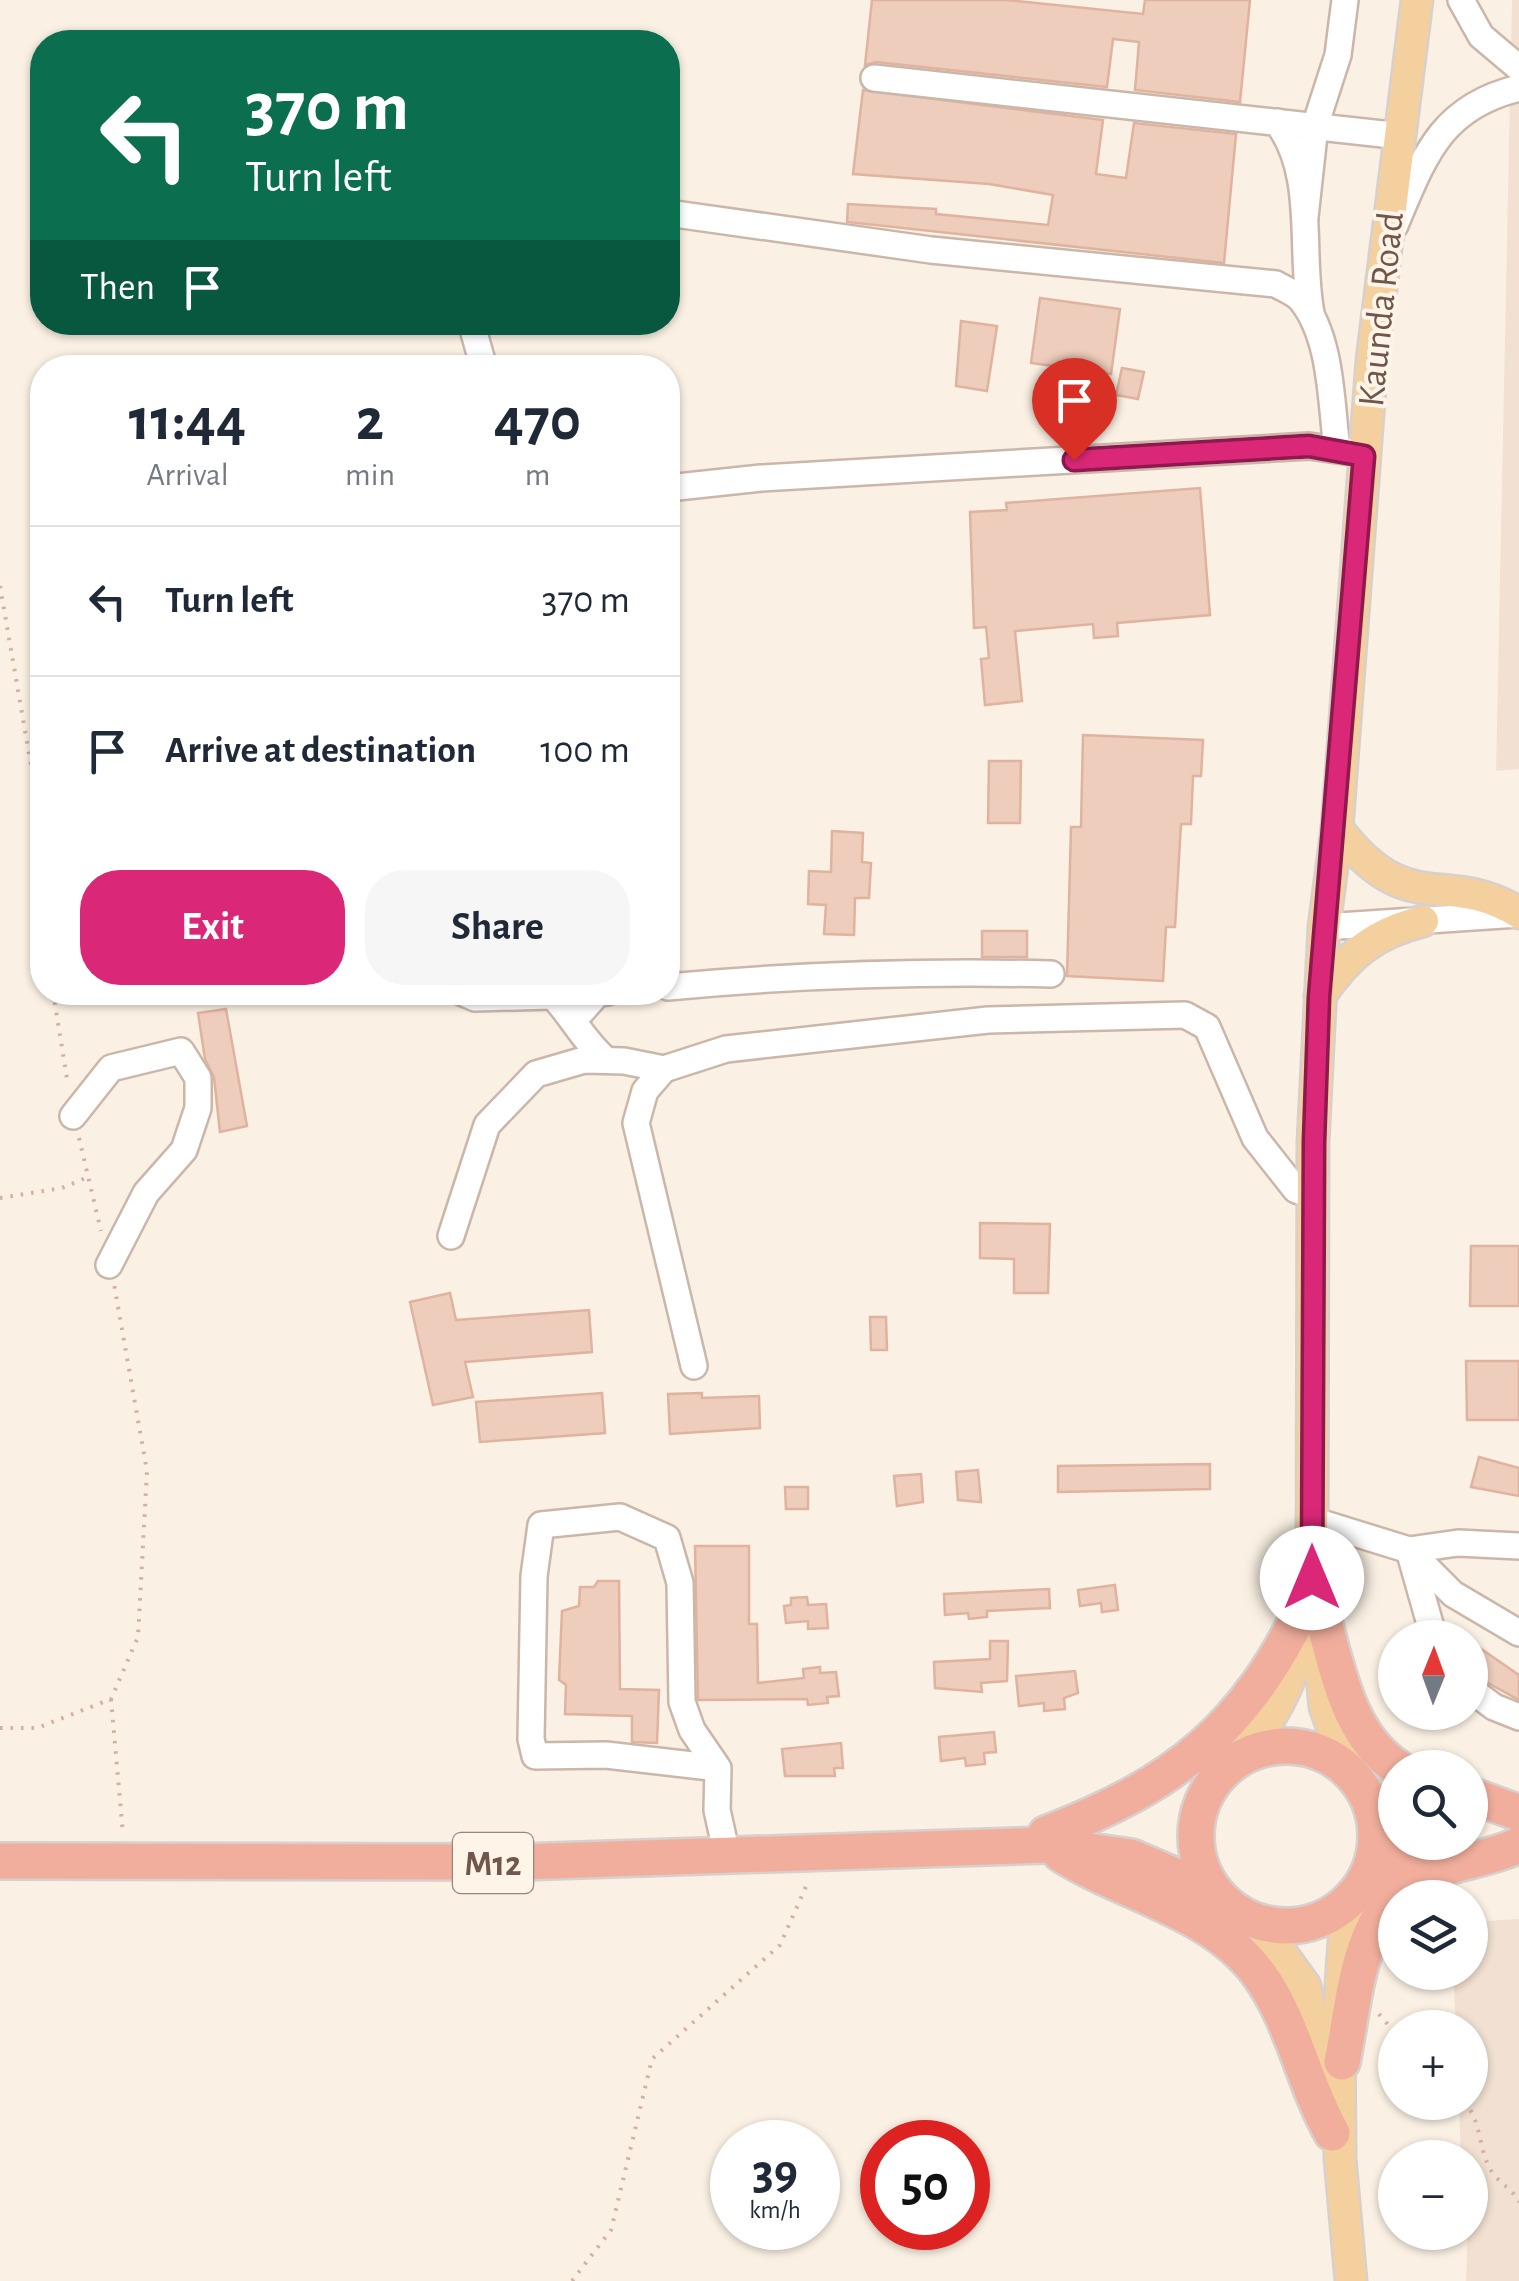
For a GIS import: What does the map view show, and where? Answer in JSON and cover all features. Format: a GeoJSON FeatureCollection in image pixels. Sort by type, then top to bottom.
{"type":"FeatureCollection","features":[{"type":"Feature","properties":{"kind":"highway"},"geometry":{"type":"LineString","coordinates":[[1312,1593],[1352,1710],[1364,1735],[1379,1750]]}},
{"type":"Feature","properties":{"kind":"highway"},"geometry":{"type":"LineString","coordinates":[[1046,1840],[1155,1786],[1209,1744],[1254,1690],[1312,1593]]}},
{"type":"Feature","properties":{"kind":"highway","name":"M12"},"geometry":{"type":"LineString","coordinates":[[0,1861],[484,1863],[986,1849],[1132,1822],[1268,1747],[1296,1746],[1324,1754],[1369,1788]]}},
{"type":"Feature","properties":{"kind":"highway"},"geometry":{"type":"LineString","coordinates":[[1216,1893],[1200,1866],[1194,1836],[1200,1806],[1228,1768]]}},
{"type":"Feature","properties":{"kind":"highway"},"geometry":{"type":"LineString","coordinates":[[1360,1887],[1376,1849],[1369,1788]]}},
{"type":"Feature","properties":{"kind":"highway"},"geometry":{"type":"LineString","coordinates":[[1488,1803],[1519,1816]]}},
{"type":"Feature","properties":{"kind":"highway"},"geometry":{"type":"LineString","coordinates":[[1488,1816],[1519,1816]]}},
{"type":"Feature","properties":{"kind":"highway"},"geometry":{"type":"LineString","coordinates":[[1488,1837],[1519,1834]]}},
{"type":"Feature","properties":{"kind":"highway"},"geometry":{"type":"LineString","coordinates":[[1046,1840],[1193,1920],[1257,1972],[1285,2023],[1336,2145]]}},
{"type":"Feature","properties":{"kind":"highway","name":"M12"},"geometry":{"type":"LineString","coordinates":[[1046,1840],[1131,1857],[1216,1893],[1235,1911],[1259,1922]]}},
{"type":"Feature","properties":{"kind":"highway"},"geometry":{"type":"LineString","coordinates":[[1342,2062],[1367,1940],[1392,1896],[1434,1871],[1519,1845]]}},
{"type":"Feature","properties":{"kind":"highway"},"geometry":{"type":"LineString","coordinates":[[1259,1922],[1310,1923],[1390,1860]]}},
{"type":"Feature","properties":{"kind":"main road","name":"Kaunda Road"},"geometry":{"type":"LineString","coordinates":[[1369,1788],[1325,1707],[1312,1593],[1319,997],[1337,828],[1351,452],[1385,249],[1418,0]]}},
{"type":"Feature","properties":{"kind":"main road"},"geometry":{"type":"LineString","coordinates":[[1337,828],[1358,857],[1397,884],[1497,900],[1519,914]]}},
{"type":"Feature","properties":{"kind":"main road"},"geometry":{"type":"LineString","coordinates":[[1319,997],[1357,950],[1386,930],[1423,921]]}},
{"type":"Feature","properties":{"kind":"main road","name":"Kaunda Road"},"geometry":{"type":"LineString","coordinates":[[1228,1768],[1283,1699],[1312,1593]]}},
{"type":"Feature","properties":{"kind":"main road"},"geometry":{"type":"LineString","coordinates":[[1336,2145],[1342,2062],[1341,1962],[1360,1887]]}},
{"type":"Feature","properties":{"kind":"main road"},"geometry":{"type":"LineString","coordinates":[[1259,1922],[1305,1986],[1315,2018],[1336,2145],[1351,2281]]}},
{"type":"Feature","properties":{"kind":"street"},"geometry":{"type":"LineString","coordinates":[[680,487],[761,478],[1309,446],[1351,452],[1305,284],[1306,217],[1315,126],[1338,55],[1345,0]]}},
{"type":"Feature","properties":{"kind":"street"},"geometry":{"type":"LineString","coordinates":[[1461,0],[1481,36],[1519,68]]}},
{"type":"Feature","properties":{"kind":"street"},"geometry":{"type":"LineString","coordinates":[[874,78],[1401,136]]}},
{"type":"Feature","properties":{"kind":"street"},"geometry":{"type":"LineString","coordinates":[[1385,249],[1419,170],[1443,129],[1481,100],[1519,88]]}},
{"type":"Feature","properties":{"kind":"street"},"geometry":{"type":"LineString","coordinates":[[1277,122],[1286,134],[1306,217]]}},
{"type":"Feature","properties":{"kind":"street"},"geometry":{"type":"LineString","coordinates":[[680,215],[930,250],[1240,278],[1276,284],[1300,298],[1312,318]]}},
{"type":"Feature","properties":{"kind":"street"},"geometry":{"type":"LineString","coordinates":[[1324,927],[1519,914]]}},
{"type":"Feature","properties":{"kind":"street"},"geometry":{"type":"LineString","coordinates":[[680,986],[764,978],[960,972],[1051,974]]}},
{"type":"Feature","properties":{"kind":"street"},"geometry":{"type":"LineString","coordinates":[[561,1005],[574,1020],[581,1039],[606,1060]]}},
{"type":"Feature","properties":{"kind":"street"},"geometry":{"type":"LineString","coordinates":[[574,1020],[588,1005]]}},
{"type":"Feature","properties":{"kind":"street"},"geometry":{"type":"LineString","coordinates":[[450,1236],[488,1124],[536,1074],[584,1060],[664,1069],[726,1049],[988,1020],[1185,1015],[1207,1028],[1256,1138],[1296,1190],[1314,1195]]}},
{"type":"Feature","properties":{"kind":"street"},"geometry":{"type":"LineString","coordinates":[[74,1116],[112,1068],[181,1051],[198,1078],[198,1108],[184,1150],[146,1193],[109,1265]]}},
{"type":"Feature","properties":{"kind":"street"},"geometry":{"type":"LineString","coordinates":[[664,1069],[645,1091],[636,1124],[694,1366]]}},
{"type":"Feature","properties":{"kind":"street"},"geometry":{"type":"LineString","coordinates":[[718,1768],[606,1754],[536,1756],[531,1740],[534,1576],[541,1525],[620,1517],[666,1538],[680,1583],[682,1702],[692,1730],[718,1768],[717,1810],[727,1855]]}},
{"type":"Feature","properties":{"kind":"street"},"geometry":{"type":"LineString","coordinates":[[1312,1520],[1409,1550],[1458,1543],[1519,1546]]}},
{"type":"Feature","properties":{"kind":"street"},"geometry":{"type":"LineString","coordinates":[[1409,1550],[1453,1594],[1519,1633]]}},
{"type":"Feature","properties":{"kind":"street"},"geometry":{"type":"LineString","coordinates":[[1409,1550],[1429,1620]]}},
{"type":"Feature","properties":{"kind":"street"},"geometry":{"type":"LineString","coordinates":[[1488,1703],[1519,1717]]}},
{"type":"Feature","properties":{"kind":"path"},"geometry":{"type":"LineString","coordinates":[[0,586],[30,760]]}},
{"type":"Feature","properties":{"kind":"path"},"geometry":{"type":"LineString","coordinates":[[56,1005],[74,1116],[109,1265],[146,1471],[138,1637],[111,1700],[126,1862]]}},
{"type":"Feature","properties":{"kind":"path"},"geometry":{"type":"LineString","coordinates":[[0,1198],[62,1188],[88,1177]]}},
{"type":"Feature","properties":{"kind":"path"},"geometry":{"type":"LineString","coordinates":[[0,1728],[37,1728],[111,1700]]}},
{"type":"Feature","properties":{"kind":"path"},"geometry":{"type":"LineString","coordinates":[[572,2281],[612,2230],[652,2059],[780,1945],[820,1855]]}},
{"type":"Feature","properties":{"kind":"path"},"geometry":{"type":"LineString","coordinates":[[1475,2120],[1496,2178],[1512,2188],[1519,2202]]}},
{"type":"Feature","properties":{"kind":"shaded area"},"geometry":{"type":"Polygon","coordinates":[[[1512,0],[1519,0],[1519,769],[1496,771],[1512,0]]]}},
{"type":"Feature","properties":{"kind":"shaded area"},"geometry":{"type":"Polygon","coordinates":[[[1519,1919],[1519,2281],[1466,2281],[1467,2250],[1488,2250],[1488,2140],[1460,2140],[1460,2120],[1488,2120],[1488,2010],[1455,2010],[1454,1990],[1488,1990],[1488,1921],[1519,1919]]]}},
{"type":"Feature","properties":{"kind":"building"},"geometry":{"type":"Polygon","coordinates":[[[872,0],[1007,0],[1143,14],[1145,0],[1250,0],[1240,102],[1135,90],[1139,42],[1113,39],[1107,87],[876,62],[865,65],[872,0]]]}},
{"type":"Feature","properties":{"kind":"building"},"geometry":{"type":"Polygon","coordinates":[[[863,90],[1103,120],[1096,174],[1126,178],[1134,123],[1236,134],[1224,263],[847,222],[848,204],[936,209],[936,214],[1048,225],[1053,195],[989,184],[853,174],[863,90]]]}},
{"type":"Feature","properties":{"kind":"building"},"geometry":{"type":"Polygon","coordinates":[[[1040,298],[1120,309],[1111,374],[1031,363],[1040,298]]]}},
{"type":"Feature","properties":{"kind":"building"},"geometry":{"type":"Polygon","coordinates":[[[961,321],[997,326],[987,391],[956,386],[961,321]]]}},
{"type":"Feature","properties":{"kind":"building"},"geometry":{"type":"Polygon","coordinates":[[[1122,368],[1144,372],[1138,399],[1116,395],[1122,368]]]}},
{"type":"Feature","properties":{"kind":"building"},"geometry":{"type":"Polygon","coordinates":[[[1200,488],[1210,615],[1117,623],[1118,636],[1094,638],[1093,624],[1015,631],[1022,701],[985,705],[981,659],[989,658],[986,627],[974,628],[970,512],[1007,510],[1006,503],[1200,488]]]}},
{"type":"Feature","properties":{"kind":"building"},"geometry":{"type":"Polygon","coordinates":[[[1083,735],[1203,740],[1201,776],[1193,776],[1191,824],[1181,824],[1175,927],[1166,927],[1163,981],[1067,976],[1071,827],[1081,827],[1083,735]]]}},
{"type":"Feature","properties":{"kind":"building"},"geometry":{"type":"Polygon","coordinates":[[[989,761],[1021,761],[1020,823],[988,823],[989,761]]]}},
{"type":"Feature","properties":{"kind":"building"},"geometry":{"type":"Polygon","coordinates":[[[832,831],[863,833],[862,862],[871,863],[869,898],[855,898],[854,935],[824,934],[826,905],[808,904],[809,871],[831,872],[832,831]]]}},
{"type":"Feature","properties":{"kind":"building"},"geometry":{"type":"Polygon","coordinates":[[[982,931],[1027,931],[1027,957],[982,957],[982,931]]]}},
{"type":"Feature","properties":{"kind":"building"},"geometry":{"type":"Polygon","coordinates":[[[226,1009],[247,1126],[220,1132],[214,1077],[205,1059],[198,1013],[226,1009]]]}},
{"type":"Feature","properties":{"kind":"building"},"geometry":{"type":"Polygon","coordinates":[[[980,1223],[1050,1224],[1048,1293],[1014,1293],[1014,1259],[980,1258],[980,1223]]]}},
{"type":"Feature","properties":{"kind":"building"},"geometry":{"type":"Polygon","coordinates":[[[1471,1246],[1519,1246],[1519,1306],[1470,1306],[1471,1246]]]}},
{"type":"Feature","properties":{"kind":"building"},"geometry":{"type":"Polygon","coordinates":[[[450,1293],[456,1320],[589,1310],[592,1352],[465,1362],[473,1397],[433,1405],[410,1302],[450,1293]]]}},
{"type":"Feature","properties":{"kind":"building"},"geometry":{"type":"Polygon","coordinates":[[[870,1317],[886,1317],[887,1350],[871,1350],[870,1317]]]}},
{"type":"Feature","properties":{"kind":"building"},"geometry":{"type":"Polygon","coordinates":[[[1466,1361],[1519,1361],[1519,1420],[1467,1420],[1466,1361]]]}},
{"type":"Feature","properties":{"kind":"building"},"geometry":{"type":"Polygon","coordinates":[[[602,1393],[605,1433],[480,1442],[476,1402],[602,1393]]]}},
{"type":"Feature","properties":{"kind":"building"},"geometry":{"type":"Polygon","coordinates":[[[702,1393],[702,1398],[759,1396],[760,1428],[670,1434],[668,1394],[702,1393]]]}},
{"type":"Feature","properties":{"kind":"building"},"geometry":{"type":"Polygon","coordinates":[[[1479,1457],[1519,1468],[1519,1496],[1471,1487],[1479,1457]]]}},
{"type":"Feature","properties":{"kind":"building"},"geometry":{"type":"Polygon","coordinates":[[[1210,1464],[1210,1489],[1058,1492],[1058,1466],[1210,1464]]]}},
{"type":"Feature","properties":{"kind":"building"},"geometry":{"type":"Polygon","coordinates":[[[978,1470],[981,1502],[958,1500],[956,1472],[978,1470]]]}},
{"type":"Feature","properties":{"kind":"building"},"geometry":{"type":"Polygon","coordinates":[[[921,1474],[923,1502],[897,1506],[894,1476],[921,1474]]]}},
{"type":"Feature","properties":{"kind":"building"},"geometry":{"type":"Polygon","coordinates":[[[785,1487],[808,1487],[808,1509],[786,1509],[785,1487]]]}},
{"type":"Feature","properties":{"kind":"building"},"geometry":{"type":"Polygon","coordinates":[[[695,1546],[749,1546],[749,1624],[757,1624],[758,1683],[804,1678],[803,1669],[820,1667],[820,1673],[836,1672],[839,1696],[827,1697],[828,1703],[808,1705],[807,1699],[698,1700],[695,1546]]]}},
{"type":"Feature","properties":{"kind":"building"},"geometry":{"type":"Polygon","coordinates":[[[598,1581],[619,1581],[620,1689],[659,1690],[657,1743],[632,1742],[632,1716],[565,1714],[566,1685],[559,1680],[562,1611],[579,1606],[580,1587],[594,1587],[598,1581]]]}},
{"type":"Feature","properties":{"kind":"building"},"geometry":{"type":"Polygon","coordinates":[[[1115,1585],[1118,1610],[1102,1612],[1101,1603],[1080,1606],[1078,1590],[1115,1585]]]}},
{"type":"Feature","properties":{"kind":"building"},"geometry":{"type":"Polygon","coordinates":[[[1049,1589],[1050,1608],[987,1611],[987,1617],[969,1619],[968,1613],[945,1615],[944,1594],[1049,1589]]]}},
{"type":"Feature","properties":{"kind":"building"},"geometry":{"type":"Polygon","coordinates":[[[807,1597],[808,1605],[826,1604],[828,1628],[808,1629],[808,1621],[786,1623],[784,1606],[791,1605],[791,1598],[807,1597]]]}},
{"type":"Feature","properties":{"kind":"building"},"geometry":{"type":"Polygon","coordinates":[[[990,1641],[1008,1641],[1007,1681],[981,1683],[982,1692],[935,1688],[934,1662],[990,1659],[990,1641]]]}},
{"type":"Feature","properties":{"kind":"building"},"geometry":{"type":"Polygon","coordinates":[[[1488,1654],[1519,1675],[1519,1700],[1488,1683],[1488,1654]]]}},
{"type":"Feature","properties":{"kind":"building"},"geometry":{"type":"Polygon","coordinates":[[[1075,1671],[1078,1693],[1064,1698],[1065,1709],[1044,1711],[1044,1703],[1019,1706],[1016,1676],[1075,1671]]]}},
{"type":"Feature","properties":{"kind":"building"},"geometry":{"type":"Polygon","coordinates":[[[994,1732],[996,1752],[984,1753],[985,1764],[966,1766],[965,1758],[941,1761],[939,1737],[994,1732]]]}},
{"type":"Feature","properties":{"kind":"building"},"geometry":{"type":"Polygon","coordinates":[[[841,1743],[843,1768],[834,1768],[835,1776],[785,1776],[782,1749],[841,1743]]]}},
{"type":"Feature","properties":{"kind":"route"},"geometry":{"type":"LineString","coordinates":[[1074,460],[1309,446],[1364,456],[1337,828],[1319,997],[1314,1142],[1312,1578]]}}]}
